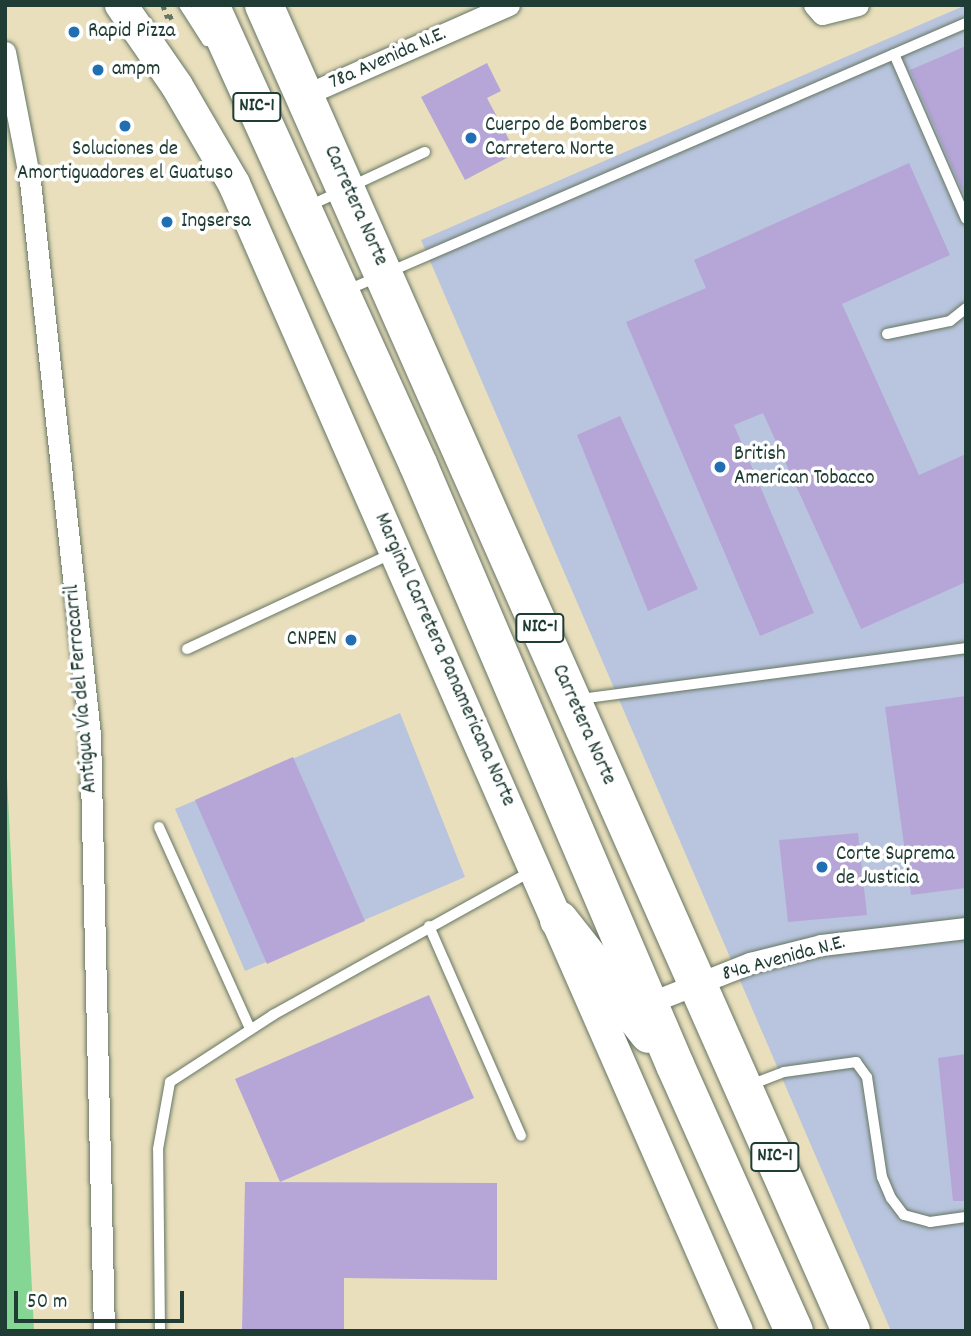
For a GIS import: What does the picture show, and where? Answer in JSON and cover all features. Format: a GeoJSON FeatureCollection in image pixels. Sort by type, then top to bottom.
{"type":"FeatureCollection","features":[{"type":"Feature","properties":{"kind":"highway","name":"NIC-1"},"geometry":{"type":"LineString","coordinates":[[210,5],[303,208],[675,1065],[794,1331]]}},
{"type":"Feature","properties":{"kind":"highway","name":"Carretera Norte"},"geometry":{"type":"LineString","coordinates":[[264,5],[851,1331]]}},
{"type":"Feature","properties":{"kind":"highway"},"geometry":{"type":"LineString","coordinates":[[559,920],[675,1065]]}},
{"type":"Feature","properties":{"kind":"street","name":"Marginal Carretera Panamericana Norte"},"geometry":{"type":"LineString","coordinates":[[121,5],[177,86],[234,184],[737,1331]]}},
{"type":"Feature","properties":{"kind":"street","name":"78a Avenida N.E."},"geometry":{"type":"LineString","coordinates":[[305,95],[509,5]]}},
{"type":"Feature","properties":{"kind":"street"},"geometry":{"type":"LineString","coordinates":[[818,9],[858,5]]}},
{"type":"Feature","properties":{"kind":"street","name":"Antigua Vía del Ferrocarril"},"geometry":{"type":"LineString","coordinates":[[5,52],[30,181],[90,734],[104,1331]]}},
{"type":"Feature","properties":{"kind":"street","name":"84a Avenida N.E."},"geometry":{"type":"LineString","coordinates":[[649,1003],[699,983],[821,945],[966,928]]}},
{"type":"Feature","properties":{"kind":"lane"},"geometry":{"type":"LineString","coordinates":[[184,5],[216,55]]}},
{"type":"Feature","properties":{"kind":"lane"},"geometry":{"type":"LineString","coordinates":[[340,293],[966,23]]}},
{"type":"Feature","properties":{"kind":"lane"},"geometry":{"type":"LineString","coordinates":[[894,54],[966,219]]}},
{"type":"Feature","properties":{"kind":"lane"},"geometry":{"type":"LineString","coordinates":[[224,67],[276,148]]}},
{"type":"Feature","properties":{"kind":"lane"},"geometry":{"type":"LineString","coordinates":[[303,208],[425,152]]}},
{"type":"Feature","properties":{"kind":"lane"},"geometry":{"type":"LineString","coordinates":[[887,334],[950,321],[966,309]]}},
{"type":"Feature","properties":{"kind":"lane"},"geometry":{"type":"LineString","coordinates":[[187,649],[396,551]]}},
{"type":"Feature","properties":{"kind":"lane"},"geometry":{"type":"LineString","coordinates":[[572,700],[966,648]]}},
{"type":"Feature","properties":{"kind":"lane"},"geometry":{"type":"LineString","coordinates":[[159,827],[250,1029]]}},
{"type":"Feature","properties":{"kind":"lane"},"geometry":{"type":"LineString","coordinates":[[160,1331],[158,1149],[170,1082],[250,1029],[429,926],[536,869]]}},
{"type":"Feature","properties":{"kind":"lane"},"geometry":{"type":"LineString","coordinates":[[429,926],[521,1136]]}},
{"type":"Feature","properties":{"kind":"lane"},"geometry":{"type":"LineString","coordinates":[[744,1087],[784,1072],[856,1062],[867,1077],[882,1177],[891,1198],[904,1215],[930,1222],[966,1217]]}},
{"type":"Feature","properties":{"kind":"path"},"geometry":{"type":"LineString","coordinates":[[163,5],[168,18]]}},
{"type":"Feature","properties":{"kind":"shaded area"},"geometry":{"type":"Polygon","coordinates":[[[966,5],[966,1331],[891,1331],[421,240],[966,5]]]}},
{"type":"Feature","properties":{"kind":"shaded area"},"geometry":{"type":"Polygon","coordinates":[[[400,713],[465,877],[245,971],[175,809],[400,713]]]}},
{"type":"Feature","properties":{"kind":"green space"},"geometry":{"type":"Polygon","coordinates":[[[5,736],[34,1331],[5,1331],[5,736]]]}},
{"type":"Feature","properties":{"kind":"building"},"geometry":{"type":"Polygon","coordinates":[[[966,46],[966,199],[910,70],[966,46]]]}},
{"type":"Feature","properties":{"kind":"building"},"geometry":{"type":"Polygon","coordinates":[[[487,63],[501,91],[487,98],[516,153],[465,180],[421,97],[487,63]]]}},
{"type":"Feature","properties":{"kind":"building"},"geometry":{"type":"Polygon","coordinates":[[[909,163],[950,255],[842,304],[919,475],[966,454],[966,582],[861,629],[763,413],[734,425],[814,613],[760,636],[626,322],[706,288],[694,260],[909,163]]]}},
{"type":"Feature","properties":{"kind":"building"},"geometry":{"type":"Polygon","coordinates":[[[620,416],[698,589],[648,611],[577,435],[620,416]]]}},
{"type":"Feature","properties":{"kind":"building"},"geometry":{"type":"Polygon","coordinates":[[[966,696],[966,888],[911,895],[885,707],[966,696]]]}},
{"type":"Feature","properties":{"kind":"building"},"geometry":{"type":"Polygon","coordinates":[[[293,757],[365,921],[267,964],[195,800],[293,757]]]}},
{"type":"Feature","properties":{"kind":"building"},"geometry":{"type":"Polygon","coordinates":[[[858,833],[867,915],[788,922],[779,840],[858,833]]]}},
{"type":"Feature","properties":{"kind":"building"},"geometry":{"type":"Polygon","coordinates":[[[429,995],[474,1098],[280,1182],[235,1079],[429,995]]]}},
{"type":"Feature","properties":{"kind":"building"},"geometry":{"type":"Polygon","coordinates":[[[966,1054],[966,1201],[953,1201],[938,1058],[966,1054]]]}},
{"type":"Feature","properties":{"kind":"building"},"geometry":{"type":"Polygon","coordinates":[[[245,1182],[497,1183],[497,1280],[344,1278],[344,1331],[242,1331],[245,1182]]]}},
{"type":"Feature","properties":{"kind":"place","name":"Rapid Pizza"},"geometry":{"type":"Point","coordinates":[74,32]}},
{"type":"Feature","properties":{"kind":"place","name":"ampm"},"geometry":{"type":"Point","coordinates":[98,70]}},
{"type":"Feature","properties":{"kind":"place","name":"Soluciones de Amortiguadores el Guatuso"},"geometry":{"type":"Point","coordinates":[125,126]}},
{"type":"Feature","properties":{"kind":"place","name":"Cuerpo de Bomberos Carretera Norte"},"geometry":{"type":"Point","coordinates":[471,138]}},
{"type":"Feature","properties":{"kind":"place","name":"Ingsersa"},"geometry":{"type":"Point","coordinates":[167,222]}},
{"type":"Feature","properties":{"kind":"place","name":"British American Tobacco"},"geometry":{"type":"Point","coordinates":[720,467]}},
{"type":"Feature","properties":{"kind":"place","name":"CNPEN"},"geometry":{"type":"Point","coordinates":[351,640]}},
{"type":"Feature","properties":{"kind":"place","name":"Corte Suprema de Justicia"},"geometry":{"type":"Point","coordinates":[822,867]}}]}
